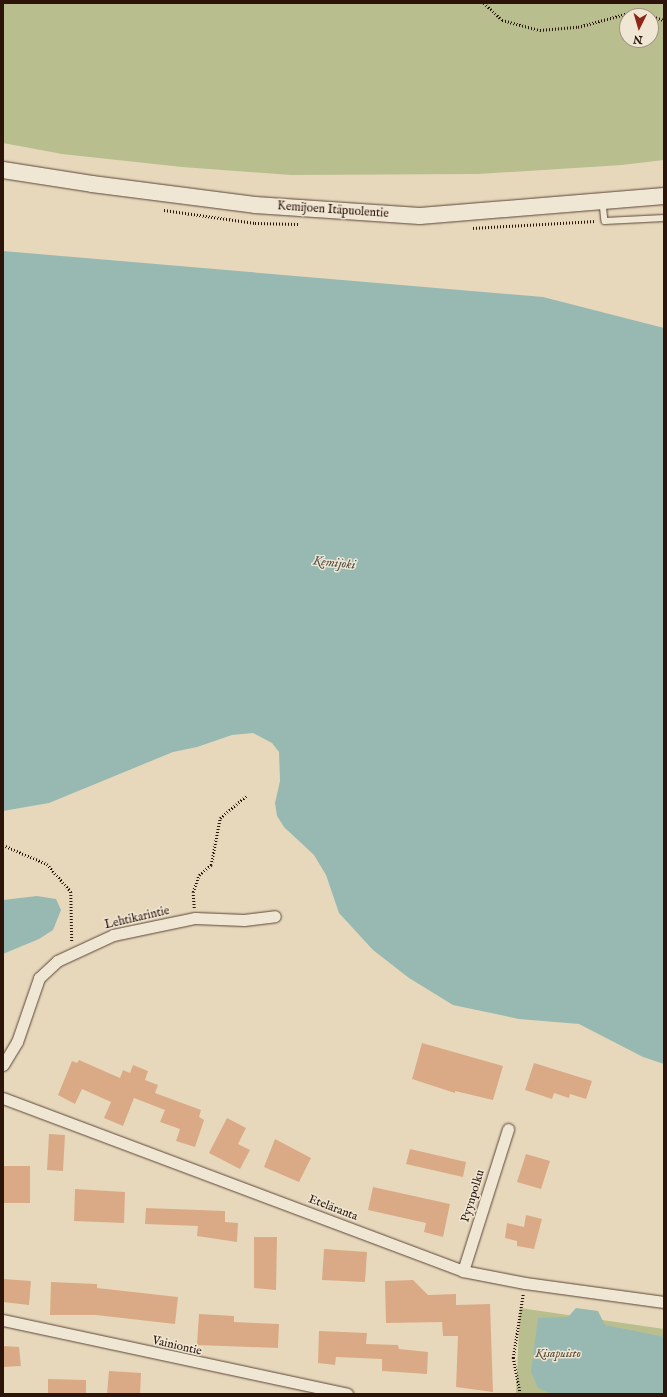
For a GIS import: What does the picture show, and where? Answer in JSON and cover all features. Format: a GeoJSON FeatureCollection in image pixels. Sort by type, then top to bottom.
{"type":"FeatureCollection","features":[{"type":"Feature","properties":{"kind":"main road","name":"Kemijoen Itäpuolentie"},"geometry":{"type":"LineString","coordinates":[[3,170],[92,184],[255,205],[420,216],[664,196]]}},
{"type":"Feature","properties":{"kind":"street","name":"Lehtikarintie"},"geometry":{"type":"LineString","coordinates":[[3,1065],[17,1042],[39,978],[57,961],[72,952],[113,935],[195,918],[244,920],[275,916]]}},
{"type":"Feature","properties":{"kind":"street","name":"Eteläranta"},"geometry":{"type":"LineString","coordinates":[[3,1098],[463,1272],[525,1283],[664,1302]]}},
{"type":"Feature","properties":{"kind":"street","name":"Pyynpolku"},"geometry":{"type":"LineString","coordinates":[[463,1272],[508,1129]]}},
{"type":"Feature","properties":{"kind":"street","name":"Vainiontie"},"geometry":{"type":"LineString","coordinates":[[3,1320],[347,1394]]}},
{"type":"Feature","properties":{"kind":"lane"},"geometry":{"type":"LineString","coordinates":[[603,201],[604,221],[664,218]]}},
{"type":"Feature","properties":{"kind":"path"},"geometry":{"type":"LineString","coordinates":[[484,3],[502,20],[540,30],[578,27],[636,11],[664,20]]}},
{"type":"Feature","properties":{"kind":"path"},"geometry":{"type":"LineString","coordinates":[[195,918],[193,892],[199,875],[211,865],[220,818],[247,795]]}},
{"type":"Feature","properties":{"kind":"path"},"geometry":{"type":"LineString","coordinates":[[3,845],[47,864],[71,892],[72,952]]}},
{"type":"Feature","properties":{"kind":"path"},"geometry":{"type":"LineString","coordinates":[[520,1394],[513,1358],[525,1283]]}},
{"type":"Feature","properties":{"kind":"green space"},"geometry":{"type":"Polygon","coordinates":[[[3,3],[664,3],[664,160],[622,165],[478,174],[291,175],[182,167],[62,154],[3,143],[3,3]]]}},
{"type":"Feature","properties":{"kind":"green space","name":"Kisapuisto"},"geometry":{"type":"Polygon","coordinates":[[[520,1308],[664,1329],[664,1394],[516,1394],[520,1308]]]}},
{"type":"Feature","properties":{"kind":"water","name":"Kemijoki"},"geometry":{"type":"Polygon","coordinates":[[[3,251],[543,297],[664,328],[664,1064],[643,1057],[579,1024],[519,1019],[453,1005],[409,978],[373,950],[339,913],[326,875],[314,855],[284,827],[277,816],[275,803],[280,781],[279,752],[272,743],[253,733],[232,735],[197,747],[173,752],[49,803],[3,811],[3,251]]]}},
{"type":"Feature","properties":{"kind":"water"},"geometry":{"type":"Polygon","coordinates":[[[37,896],[56,899],[61,910],[53,930],[39,939],[3,954],[3,900],[37,896]]]}},
{"type":"Feature","properties":{"kind":"water","name":"Kisapuisto"},"geometry":{"type":"Polygon","coordinates":[[[576,1308],[598,1311],[605,1325],[664,1337],[664,1394],[551,1394],[538,1388],[531,1372],[538,1318],[568,1317],[576,1308]]]}},
{"type":"Feature","properties":{"kind":"building"},"geometry":{"type":"Polygon","coordinates":[[[422,1043],[503,1066],[493,1100],[455,1091],[455,1093],[412,1079],[422,1043]]]}},
{"type":"Feature","properties":{"kind":"building"},"geometry":{"type":"Polygon","coordinates":[[[79,1060],[120,1078],[123,1070],[130,1073],[133,1065],[148,1071],[145,1080],[158,1085],[155,1093],[201,1110],[199,1117],[204,1120],[195,1147],[176,1141],[180,1129],[160,1122],[165,1110],[134,1098],[123,1126],[104,1118],[111,1102],[82,1089],[75,1104],[58,1095],[72,1061],[77,1063],[79,1060]]]}},
{"type":"Feature","properties":{"kind":"building"},"geometry":{"type":"Polygon","coordinates":[[[534,1063],[592,1081],[586,1099],[570,1094],[569,1098],[554,1093],[552,1099],[525,1090],[534,1063]]]}},
{"type":"Feature","properties":{"kind":"building"},"geometry":{"type":"Polygon","coordinates":[[[227,1118],[246,1128],[238,1144],[250,1150],[240,1169],[209,1153],[227,1118]]]}},
{"type":"Feature","properties":{"kind":"building"},"geometry":{"type":"Polygon","coordinates":[[[49,1134],[65,1135],[63,1171],[47,1170],[49,1134]]]}},
{"type":"Feature","properties":{"kind":"building"},"geometry":{"type":"Polygon","coordinates":[[[275,1139],[311,1158],[299,1182],[264,1167],[275,1139]]]}},
{"type":"Feature","properties":{"kind":"building"},"geometry":{"type":"Polygon","coordinates":[[[410,1149],[466,1162],[463,1177],[406,1164],[410,1149]]]}},
{"type":"Feature","properties":{"kind":"building"},"geometry":{"type":"Polygon","coordinates":[[[526,1154],[550,1161],[541,1189],[517,1182],[526,1154]]]}},
{"type":"Feature","properties":{"kind":"building"},"geometry":{"type":"Polygon","coordinates":[[[3,1166],[30,1166],[30,1203],[3,1203],[3,1166]]]}},
{"type":"Feature","properties":{"kind":"building"},"geometry":{"type":"Polygon","coordinates":[[[373,1187],[450,1204],[443,1237],[424,1232],[426,1223],[368,1210],[373,1187]]]}},
{"type":"Feature","properties":{"kind":"building"},"geometry":{"type":"Polygon","coordinates":[[[75,1189],[125,1192],[124,1223],[74,1221],[75,1189]]]}},
{"type":"Feature","properties":{"kind":"building"},"geometry":{"type":"Polygon","coordinates":[[[146,1208],[225,1211],[225,1222],[238,1223],[237,1242],[197,1236],[198,1226],[145,1224],[146,1208]]]}},
{"type":"Feature","properties":{"kind":"building"},"geometry":{"type":"Polygon","coordinates":[[[526,1215],[542,1219],[534,1249],[517,1246],[517,1241],[505,1238],[507,1223],[524,1227],[526,1215]]]}},
{"type":"Feature","properties":{"kind":"building"},"geometry":{"type":"Polygon","coordinates":[[[254,1237],[277,1237],[276,1290],[254,1288],[254,1237]]]}},
{"type":"Feature","properties":{"kind":"building"},"geometry":{"type":"Polygon","coordinates":[[[324,1249],[367,1252],[365,1282],[322,1280],[324,1249]]]}},
{"type":"Feature","properties":{"kind":"building"},"geometry":{"type":"Polygon","coordinates":[[[3,1279],[31,1281],[29,1305],[3,1302],[3,1279]]]}},
{"type":"Feature","properties":{"kind":"building"},"geometry":{"type":"Polygon","coordinates":[[[413,1280],[428,1295],[456,1294],[456,1305],[490,1304],[493,1392],[456,1387],[458,1336],[443,1336],[442,1322],[386,1323],[385,1281],[413,1280]]]}},
{"type":"Feature","properties":{"kind":"building"},"geometry":{"type":"Polygon","coordinates":[[[51,1282],[97,1284],[97,1288],[178,1297],[175,1324],[96,1315],[50,1315],[51,1282]]]}},
{"type":"Feature","properties":{"kind":"building"},"geometry":{"type":"Polygon","coordinates":[[[199,1314],[234,1316],[234,1322],[279,1324],[278,1348],[197,1345],[199,1314]]]}},
{"type":"Feature","properties":{"kind":"building"},"geometry":{"type":"Polygon","coordinates":[[[319,1331],[367,1333],[366,1344],[398,1345],[399,1349],[428,1352],[427,1374],[382,1371],[382,1359],[336,1357],[335,1365],[318,1363],[319,1331]]]}},
{"type":"Feature","properties":{"kind":"building"},"geometry":{"type":"Polygon","coordinates":[[[3,1346],[19,1347],[21,1366],[3,1367],[3,1346]]]}},
{"type":"Feature","properties":{"kind":"building"},"geometry":{"type":"Polygon","coordinates":[[[109,1371],[141,1373],[140,1394],[107,1394],[109,1371]]]}},
{"type":"Feature","properties":{"kind":"building"},"geometry":{"type":"Polygon","coordinates":[[[48,1379],[86,1380],[86,1394],[48,1394],[48,1379]]]}}]}
